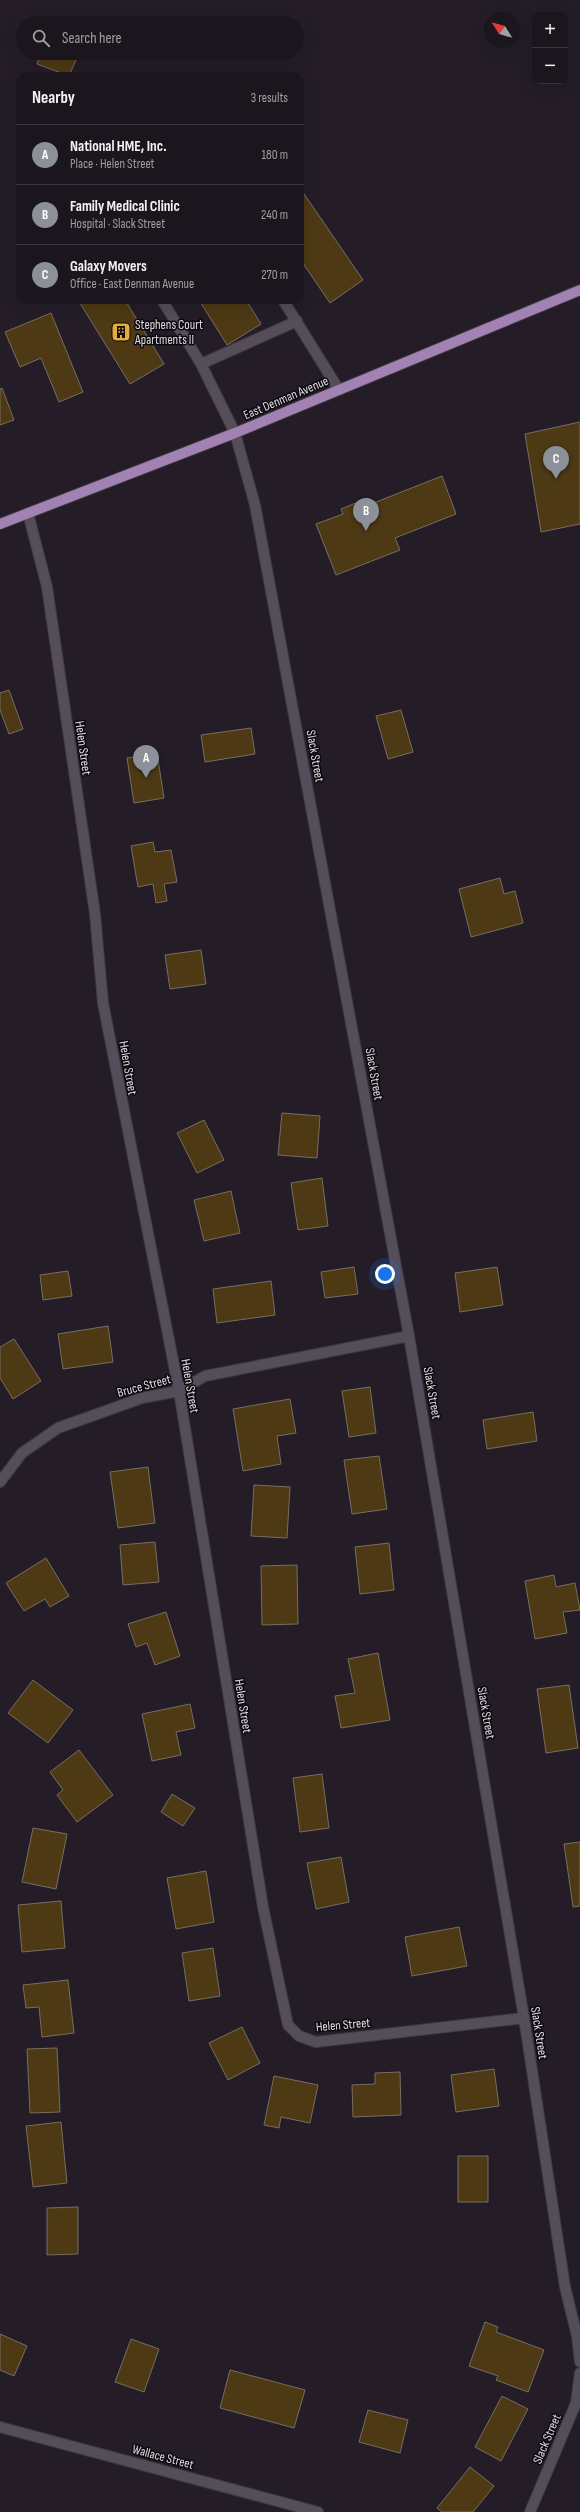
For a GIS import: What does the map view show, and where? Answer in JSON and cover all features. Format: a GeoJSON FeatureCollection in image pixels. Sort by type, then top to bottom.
{"type":"FeatureCollection","features":[{"type":"Feature","properties":{"kind":"main road","name":"East Denman Avenue"},"geometry":{"type":"LineString","coordinates":[[0,524],[235,433],[580,290]]}},
{"type":"Feature","properties":{"kind":"street","name":"Slack Street"},"geometry":{"type":"LineString","coordinates":[[164,304],[201,364],[235,433],[256,505],[409,1336],[524,2018],[565,2287],[580,2362]]}},
{"type":"Feature","properties":{"kind":"street"},"geometry":{"type":"LineString","coordinates":[[286,304],[339,390]]}},
{"type":"Feature","properties":{"kind":"street"},"geometry":{"type":"LineString","coordinates":[[201,364],[297,321]]}},
{"type":"Feature","properties":{"kind":"street","name":"Helen Street"},"geometry":{"type":"LineString","coordinates":[[28,513],[48,595],[95,914],[103,1003],[179,1391],[263,1907],[288,2025],[299,2036],[316,2042],[524,2018]]}},
{"type":"Feature","properties":{"kind":"street","name":"Bruce Street"},"geometry":{"type":"LineString","coordinates":[[0,1482],[22,1454],[58,1428],[142,1398],[179,1391],[205,1376],[409,1336]]}},
{"type":"Feature","properties":{"kind":"street","name":"Slack Street"},"geometry":{"type":"LineString","coordinates":[[530,2512],[576,2403],[580,2374]]}},
{"type":"Feature","properties":{"kind":"street","name":"Wallace Street"},"geometry":{"type":"LineString","coordinates":[[0,2427],[318,2512]]}},
{"type":"Feature","properties":{"kind":"building"},"geometry":{"type":"Polygon","coordinates":[[[38,60],[76,60],[71,72],[58,72],[37,64],[38,60]]]}},
{"type":"Feature","properties":{"kind":"building"},"geometry":{"type":"Polygon","coordinates":[[[304,194],[363,280],[330,303],[304,265],[304,194]]]}},
{"type":"Feature","properties":{"kind":"building","name":"Stephens Court Apartments II"},"geometry":{"type":"Polygon","coordinates":[[[80,304],[127,304],[164,364],[130,384],[80,304]]]}},
{"type":"Feature","properties":{"kind":"building","name":"Stephens Court Apartments II"},"geometry":{"type":"Polygon","coordinates":[[[201,304],[248,304],[261,324],[227,345],[201,304]]]}},
{"type":"Feature","properties":{"kind":"building"},"geometry":{"type":"Polygon","coordinates":[[[51,313],[83,392],[59,402],[41,358],[20,367],[5,332],[51,313]]]}},
{"type":"Feature","properties":{"kind":"building"},"geometry":{"type":"Polygon","coordinates":[[[2,388],[14,420],[0,425],[0,389],[2,388]]]}},
{"type":"Feature","properties":{"kind":"building"},"geometry":{"type":"Polygon","coordinates":[[[580,422],[580,524],[541,532],[525,434],[580,422]]]}},
{"type":"Feature","properties":{"kind":"building"},"geometry":{"type":"Polygon","coordinates":[[[442,476],[456,514],[395,538],[400,550],[336,575],[316,524],[343,514],[341,509],[368,498],[371,504],[442,476]]]}},
{"type":"Feature","properties":{"kind":"building"},"geometry":{"type":"Polygon","coordinates":[[[9,690],[23,729],[9,734],[0,710],[0,693],[9,690]]]}},
{"type":"Feature","properties":{"kind":"building"},"geometry":{"type":"Polygon","coordinates":[[[401,710],[413,752],[388,759],[376,716],[401,710]]]}},
{"type":"Feature","properties":{"kind":"building"},"geometry":{"type":"Polygon","coordinates":[[[251,728],[255,754],[205,762],[201,735],[251,728]]]}},
{"type":"Feature","properties":{"kind":"building"},"geometry":{"type":"Polygon","coordinates":[[[157,753],[164,798],[134,803],[127,758],[157,753]]]}},
{"type":"Feature","properties":{"kind":"building"},"geometry":{"type":"Polygon","coordinates":[[[153,842],[155,852],[171,850],[177,882],[164,884],[167,901],[156,903],[153,884],[138,887],[131,846],[153,842]]]}},
{"type":"Feature","properties":{"kind":"building"},"geometry":{"type":"Polygon","coordinates":[[[500,878],[504,894],[515,891],[523,923],[471,937],[459,889],[500,878]]]}},
{"type":"Feature","properties":{"kind":"building"},"geometry":{"type":"Polygon","coordinates":[[[201,950],[206,984],[170,989],[165,955],[201,950]]]}},
{"type":"Feature","properties":{"kind":"building"},"geometry":{"type":"Polygon","coordinates":[[[282,1113],[320,1116],[317,1158],[278,1155],[282,1113]]]}},
{"type":"Feature","properties":{"kind":"building"},"geometry":{"type":"Polygon","coordinates":[[[204,1120],[224,1160],[197,1173],[177,1133],[204,1120]]]}},
{"type":"Feature","properties":{"kind":"building"},"geometry":{"type":"Polygon","coordinates":[[[322,1178],[328,1226],[298,1230],[291,1183],[322,1178]]]}},
{"type":"Feature","properties":{"kind":"building"},"geometry":{"type":"Polygon","coordinates":[[[231,1191],[240,1233],[204,1241],[194,1200],[231,1191]]]}},
{"type":"Feature","properties":{"kind":"building"},"geometry":{"type":"Polygon","coordinates":[[[354,1267],[358,1294],[325,1298],[321,1272],[354,1267]]]}},
{"type":"Feature","properties":{"kind":"building"},"geometry":{"type":"Polygon","coordinates":[[[497,1267],[503,1305],[460,1312],[455,1273],[497,1267]]]}},
{"type":"Feature","properties":{"kind":"building"},"geometry":{"type":"Polygon","coordinates":[[[68,1271],[72,1296],[43,1300],[40,1275],[68,1271]]]}},
{"type":"Feature","properties":{"kind":"building"},"geometry":{"type":"Polygon","coordinates":[[[271,1281],[275,1315],[217,1323],[213,1289],[271,1281]]]}},
{"type":"Feature","properties":{"kind":"building"},"geometry":{"type":"Polygon","coordinates":[[[108,1326],[113,1362],[63,1369],[58,1334],[108,1326]]]}},
{"type":"Feature","properties":{"kind":"building"},"geometry":{"type":"Polygon","coordinates":[[[14,1339],[41,1381],[13,1399],[0,1378],[0,1347],[14,1339]]]}},
{"type":"Feature","properties":{"kind":"building"},"geometry":{"type":"Polygon","coordinates":[[[370,1387],[376,1433],[349,1437],[342,1391],[370,1387]]]}},
{"type":"Feature","properties":{"kind":"building"},"geometry":{"type":"Polygon","coordinates":[[[290,1399],[296,1433],[277,1436],[281,1464],[243,1471],[233,1409],[290,1399]]]}},
{"type":"Feature","properties":{"kind":"building"},"geometry":{"type":"Polygon","coordinates":[[[533,1412],[537,1441],[487,1449],[483,1420],[533,1412]]]}},
{"type":"Feature","properties":{"kind":"building"},"geometry":{"type":"Polygon","coordinates":[[[379,1456],[387,1509],[352,1514],[344,1460],[379,1456]]]}},
{"type":"Feature","properties":{"kind":"building"},"geometry":{"type":"Polygon","coordinates":[[[148,1467],[155,1523],[118,1528],[110,1472],[148,1467]]]}},
{"type":"Feature","properties":{"kind":"building"},"geometry":{"type":"Polygon","coordinates":[[[254,1485],[290,1487],[287,1538],[251,1536],[254,1485]]]}},
{"type":"Feature","properties":{"kind":"building"},"geometry":{"type":"Polygon","coordinates":[[[155,1542],[159,1582],[123,1585],[120,1545],[155,1542]]]}},
{"type":"Feature","properties":{"kind":"building"},"geometry":{"type":"Polygon","coordinates":[[[389,1543],[394,1590],[360,1594],[355,1547],[389,1543]]]}},
{"type":"Feature","properties":{"kind":"building"},"geometry":{"type":"Polygon","coordinates":[[[46,1558],[69,1596],[50,1607],[45,1599],[24,1611],[6,1583],[46,1558]]]}},
{"type":"Feature","properties":{"kind":"building"},"geometry":{"type":"Polygon","coordinates":[[[297,1565],[298,1624],[262,1625],[261,1566],[297,1565]]]}},
{"type":"Feature","properties":{"kind":"building"},"geometry":{"type":"Polygon","coordinates":[[[554,1575],[556,1587],[575,1583],[580,1610],[563,1612],[567,1633],[535,1639],[525,1581],[554,1575]]]}},
{"type":"Feature","properties":{"kind":"building"},"geometry":{"type":"Polygon","coordinates":[[[166,1612],[180,1656],[155,1665],[147,1643],[136,1647],[128,1624],[166,1612]]]}},
{"type":"Feature","properties":{"kind":"building"},"geometry":{"type":"Polygon","coordinates":[[[378,1653],[390,1720],[341,1728],[335,1696],[355,1693],[348,1659],[378,1653]]]}},
{"type":"Feature","properties":{"kind":"building"},"geometry":{"type":"Polygon","coordinates":[[[33,1680],[73,1710],[48,1743],[8,1713],[33,1680]]]}},
{"type":"Feature","properties":{"kind":"building"},"geometry":{"type":"Polygon","coordinates":[[[569,1685],[578,1748],[546,1753],[537,1689],[569,1685]]]}},
{"type":"Feature","properties":{"kind":"building"},"geometry":{"type":"Polygon","coordinates":[[[190,1704],[195,1728],[176,1732],[181,1755],[152,1761],[142,1714],[190,1704]]]}},
{"type":"Feature","properties":{"kind":"building"},"geometry":{"type":"Polygon","coordinates":[[[79,1750],[113,1795],[77,1822],[57,1795],[63,1790],[50,1772],[79,1750]]]}},
{"type":"Feature","properties":{"kind":"building"},"geometry":{"type":"Polygon","coordinates":[[[322,1774],[329,1828],[300,1832],[293,1778],[322,1774]]]}},
{"type":"Feature","properties":{"kind":"building"},"geometry":{"type":"Polygon","coordinates":[[[172,1794],[195,1808],[183,1826],[161,1812],[172,1794]]]}},
{"type":"Feature","properties":{"kind":"building"},"geometry":{"type":"Polygon","coordinates":[[[33,1828],[67,1834],[56,1889],[22,1882],[33,1828]]]}},
{"type":"Feature","properties":{"kind":"building"},"geometry":{"type":"Polygon","coordinates":[[[580,1842],[580,1906],[573,1907],[564,1844],[580,1842]]]}},
{"type":"Feature","properties":{"kind":"building"},"geometry":{"type":"Polygon","coordinates":[[[341,1857],[349,1902],[316,1909],[307,1863],[341,1857]]]}},
{"type":"Feature","properties":{"kind":"building"},"geometry":{"type":"Polygon","coordinates":[[[206,1871],[214,1922],[176,1929],[167,1878],[206,1871]]]}},
{"type":"Feature","properties":{"kind":"building"},"geometry":{"type":"Polygon","coordinates":[[[61,1901],[65,1948],[22,1952],[18,1905],[61,1901]]]}},
{"type":"Feature","properties":{"kind":"building"},"geometry":{"type":"Polygon","coordinates":[[[459,1927],[467,1966],[412,1976],[405,1937],[459,1927]]]}},
{"type":"Feature","properties":{"kind":"building"},"geometry":{"type":"Polygon","coordinates":[[[213,1948],[220,1996],[189,2001],[182,1953],[213,1948]]]}},
{"type":"Feature","properties":{"kind":"building"},"geometry":{"type":"Polygon","coordinates":[[[68,1980],[74,2033],[42,2037],[39,2007],[26,2008],[23,1985],[68,1980]]]}},
{"type":"Feature","properties":{"kind":"building"},"geometry":{"type":"Polygon","coordinates":[[[242,2027],[260,2063],[228,2080],[209,2043],[242,2027]]]}},
{"type":"Feature","properties":{"kind":"building"},"geometry":{"type":"Polygon","coordinates":[[[57,2048],[60,2112],[30,2113],[27,2049],[57,2048]]]}},
{"type":"Feature","properties":{"kind":"building"},"geometry":{"type":"Polygon","coordinates":[[[494,2069],[499,2106],[456,2112],[451,2075],[494,2069]]]}},
{"type":"Feature","properties":{"kind":"building"},"geometry":{"type":"Polygon","coordinates":[[[400,2072],[401,2115],[353,2117],[352,2085],[375,2084],[375,2073],[400,2072]]]}},
{"type":"Feature","properties":{"kind":"building"},"geometry":{"type":"Polygon","coordinates":[[[274,2076],[318,2085],[310,2123],[281,2117],[279,2128],[264,2125],[274,2076]]]}},
{"type":"Feature","properties":{"kind":"building"},"geometry":{"type":"Polygon","coordinates":[[[61,2122],[67,2183],[33,2187],[26,2126],[61,2122]]]}},
{"type":"Feature","properties":{"kind":"building"},"geometry":{"type":"Polygon","coordinates":[[[458,2156],[488,2156],[488,2202],[458,2202],[458,2156]]]}},
{"type":"Feature","properties":{"kind":"building"},"geometry":{"type":"Polygon","coordinates":[[[78,2207],[78,2254],[47,2255],[47,2208],[78,2207]]]}},
{"type":"Feature","properties":{"kind":"building"},"geometry":{"type":"Polygon","coordinates":[[[485,2322],[498,2327],[496,2332],[544,2350],[528,2392],[496,2380],[498,2376],[469,2366],[485,2322]]]}},
{"type":"Feature","properties":{"kind":"building"},"geometry":{"type":"Polygon","coordinates":[[[0,2334],[27,2346],[14,2376],[0,2370],[0,2334]]]}},
{"type":"Feature","properties":{"kind":"building"},"geometry":{"type":"Polygon","coordinates":[[[131,2339],[159,2349],[144,2392],[115,2382],[131,2339]]]}},
{"type":"Feature","properties":{"kind":"building"},"geometry":{"type":"Polygon","coordinates":[[[230,2370],[305,2390],[294,2428],[220,2408],[230,2370]]]}},
{"type":"Feature","properties":{"kind":"building"},"geometry":{"type":"Polygon","coordinates":[[[502,2396],[528,2409],[501,2461],[475,2447],[502,2396]]]}},
{"type":"Feature","properties":{"kind":"building"},"geometry":{"type":"Polygon","coordinates":[[[368,2410],[408,2420],[400,2453],[359,2442],[368,2410]]]}},
{"type":"Feature","properties":{"kind":"building"},"geometry":{"type":"Polygon","coordinates":[[[470,2467],[494,2486],[473,2512],[442,2512],[437,2508],[470,2467]]]}},
{"type":"Feature","properties":{"kind":"place","name":"Stephens Court Apartments II"},"geometry":{"type":"Point","coordinates":[121,332]}},
{"type":"Feature","properties":{"kind":"place","name":"Galaxy Movers"},"geometry":{"type":"Point","coordinates":[556,479]}},
{"type":"Feature","properties":{"kind":"place","name":"Family Medical Clinic"},"geometry":{"type":"Point","coordinates":[366,531]}},
{"type":"Feature","properties":{"kind":"place","name":"National HME, Inc."},"geometry":{"type":"Point","coordinates":[146,778]}}]}
